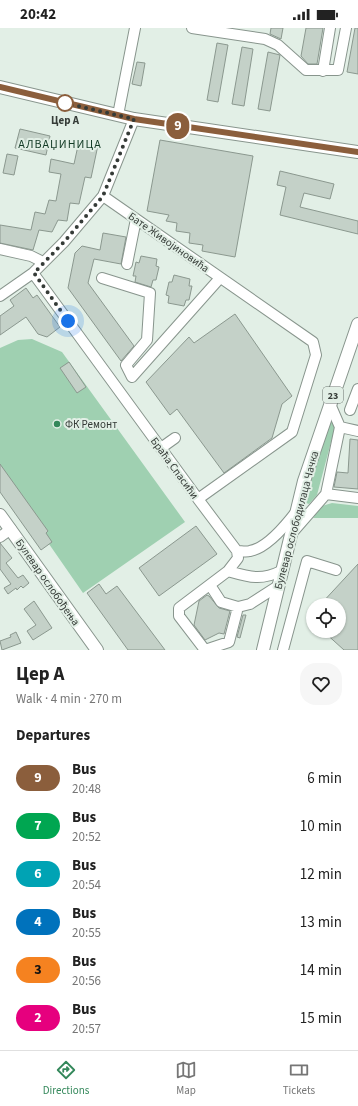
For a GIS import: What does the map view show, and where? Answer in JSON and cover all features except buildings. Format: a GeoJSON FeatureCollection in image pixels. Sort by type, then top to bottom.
{"type":"FeatureCollection","features":[{"type":"Feature","properties":{"kind":"main road"},"geometry":{"type":"LineString","coordinates":[[0,87],[134,119],[358,152]]}},
{"type":"Feature","properties":{"kind":"main road","name":"Булевар ослободилаца Чачка"},"geometry":{"type":"LineString","coordinates":[[263,650],[281,571],[309,465],[358,324]]}},
{"type":"Feature","properties":{"kind":"main road","name":"Булевар ослобођења"},"geometry":{"type":"LineString","coordinates":[[0,514],[97,650]]}},
{"type":"Feature","properties":{"kind":"street"},"geometry":{"type":"LineString","coordinates":[[118,115],[135,28]]}},
{"type":"Feature","properties":{"kind":"street"},"geometry":{"type":"LineString","coordinates":[[192,28],[265,39],[278,45],[306,70],[323,71],[338,70],[346,28]]}},
{"type":"Feature","properties":{"kind":"street"},"geometry":{"type":"LineString","coordinates":[[323,71],[330,28]]}},
{"type":"Feature","properties":{"kind":"street"},"geometry":{"type":"LineString","coordinates":[[0,296],[34,273],[64,242],[103,196],[134,119]]}},
{"type":"Feature","properties":{"kind":"street","name":"Бате Живојиновића"},"geometry":{"type":"LineString","coordinates":[[103,196],[313,342],[316,355],[292,432],[198,499]]}},
{"type":"Feature","properties":{"kind":"street"},"geometry":{"type":"LineString","coordinates":[[127,264],[136,219]]}},
{"type":"Feature","properties":{"kind":"street"},"geometry":{"type":"LineString","coordinates":[[0,249],[31,256],[43,262]]}},
{"type":"Feature","properties":{"kind":"street","name":"Браћа Спасићи"},"geometry":{"type":"LineString","coordinates":[[34,273],[237,551]]}},
{"type":"Feature","properties":{"kind":"street"},"geometry":{"type":"LineString","coordinates":[[102,278],[150,293],[147,340],[126,365],[132,377],[220,278]]}},
{"type":"Feature","properties":{"kind":"street"},"geometry":{"type":"LineString","coordinates":[[350,410],[358,389]]}},
{"type":"Feature","properties":{"kind":"street"},"geometry":{"type":"LineString","coordinates":[[290,535],[326,494],[340,427],[330,404]]}},
{"type":"Feature","properties":{"kind":"street"},"geometry":{"type":"LineString","coordinates":[[340,427],[358,431]]}},
{"type":"Feature","properties":{"kind":"street"},"geometry":{"type":"LineString","coordinates":[[161,448],[175,438]]}},
{"type":"Feature","properties":{"kind":"street"},"geometry":{"type":"LineString","coordinates":[[326,494],[358,498]]}},
{"type":"Feature","properties":{"kind":"street"},"geometry":{"type":"LineString","coordinates":[[238,607],[232,646],[205,650],[177,612],[182,605],[228,571],[238,558],[237,551],[251,551],[268,541],[283,527],[297,510]]}},
{"type":"Feature","properties":{"kind":"street"},"geometry":{"type":"LineString","coordinates":[[0,537],[10,529]]}},
{"type":"Feature","properties":{"kind":"street"},"geometry":{"type":"LineString","coordinates":[[283,650],[307,561],[336,570]]}},
{"type":"Feature","properties":{"kind":"street"},"geometry":{"type":"LineString","coordinates":[[228,571],[258,578],[269,577],[281,571]]}},
{"type":"Feature","properties":{"kind":"street"},"geometry":{"type":"LineString","coordinates":[[210,585],[221,602],[238,607],[250,604],[278,586]]}},
{"type":"Feature","properties":{"kind":"green space","name":"ФК Ремонт"},"geometry":{"type":"Polygon","coordinates":[[[32,339],[62,352],[185,522],[83,593],[49,544],[0,487],[0,348],[18,340],[32,339]]]}},
{"type":"Feature","properties":{"kind":"green space"},"geometry":{"type":"Polygon","coordinates":[[[331,418],[335,427],[317,495],[309,504],[306,503],[306,498],[331,418]]]}},
{"type":"Feature","properties":{"kind":"green space"},"geometry":{"type":"Polygon","coordinates":[[[332,503],[358,506],[358,518],[313,518],[322,506],[332,503]]]}},
{"type":"Feature","properties":{"kind":"bus line","name":"9"},"geometry":{"type":"LineString","coordinates":[[0,87],[134,119],[358,152]]}},
{"type":"Feature","properties":{"kind":"place","name":"Цер А"},"geometry":{"type":"Point","coordinates":[65,103]}},
{"type":"Feature","properties":{"kind":"place","name":"ФК Ремонт"},"geometry":{"type":"Point","coordinates":[57,424]}},
{"type":"Feature","properties":{"kind":"district","name":"АЛВАЏИНИЦА"},"geometry":{"type":"Point","coordinates":[60,144]}},
{"type":"Feature","properties":{"kind":"route"},"geometry":{"type":"LineString","coordinates":[[65,103],[134,119],[103,196],[64,242],[34,273],[68,321]]}}]}
